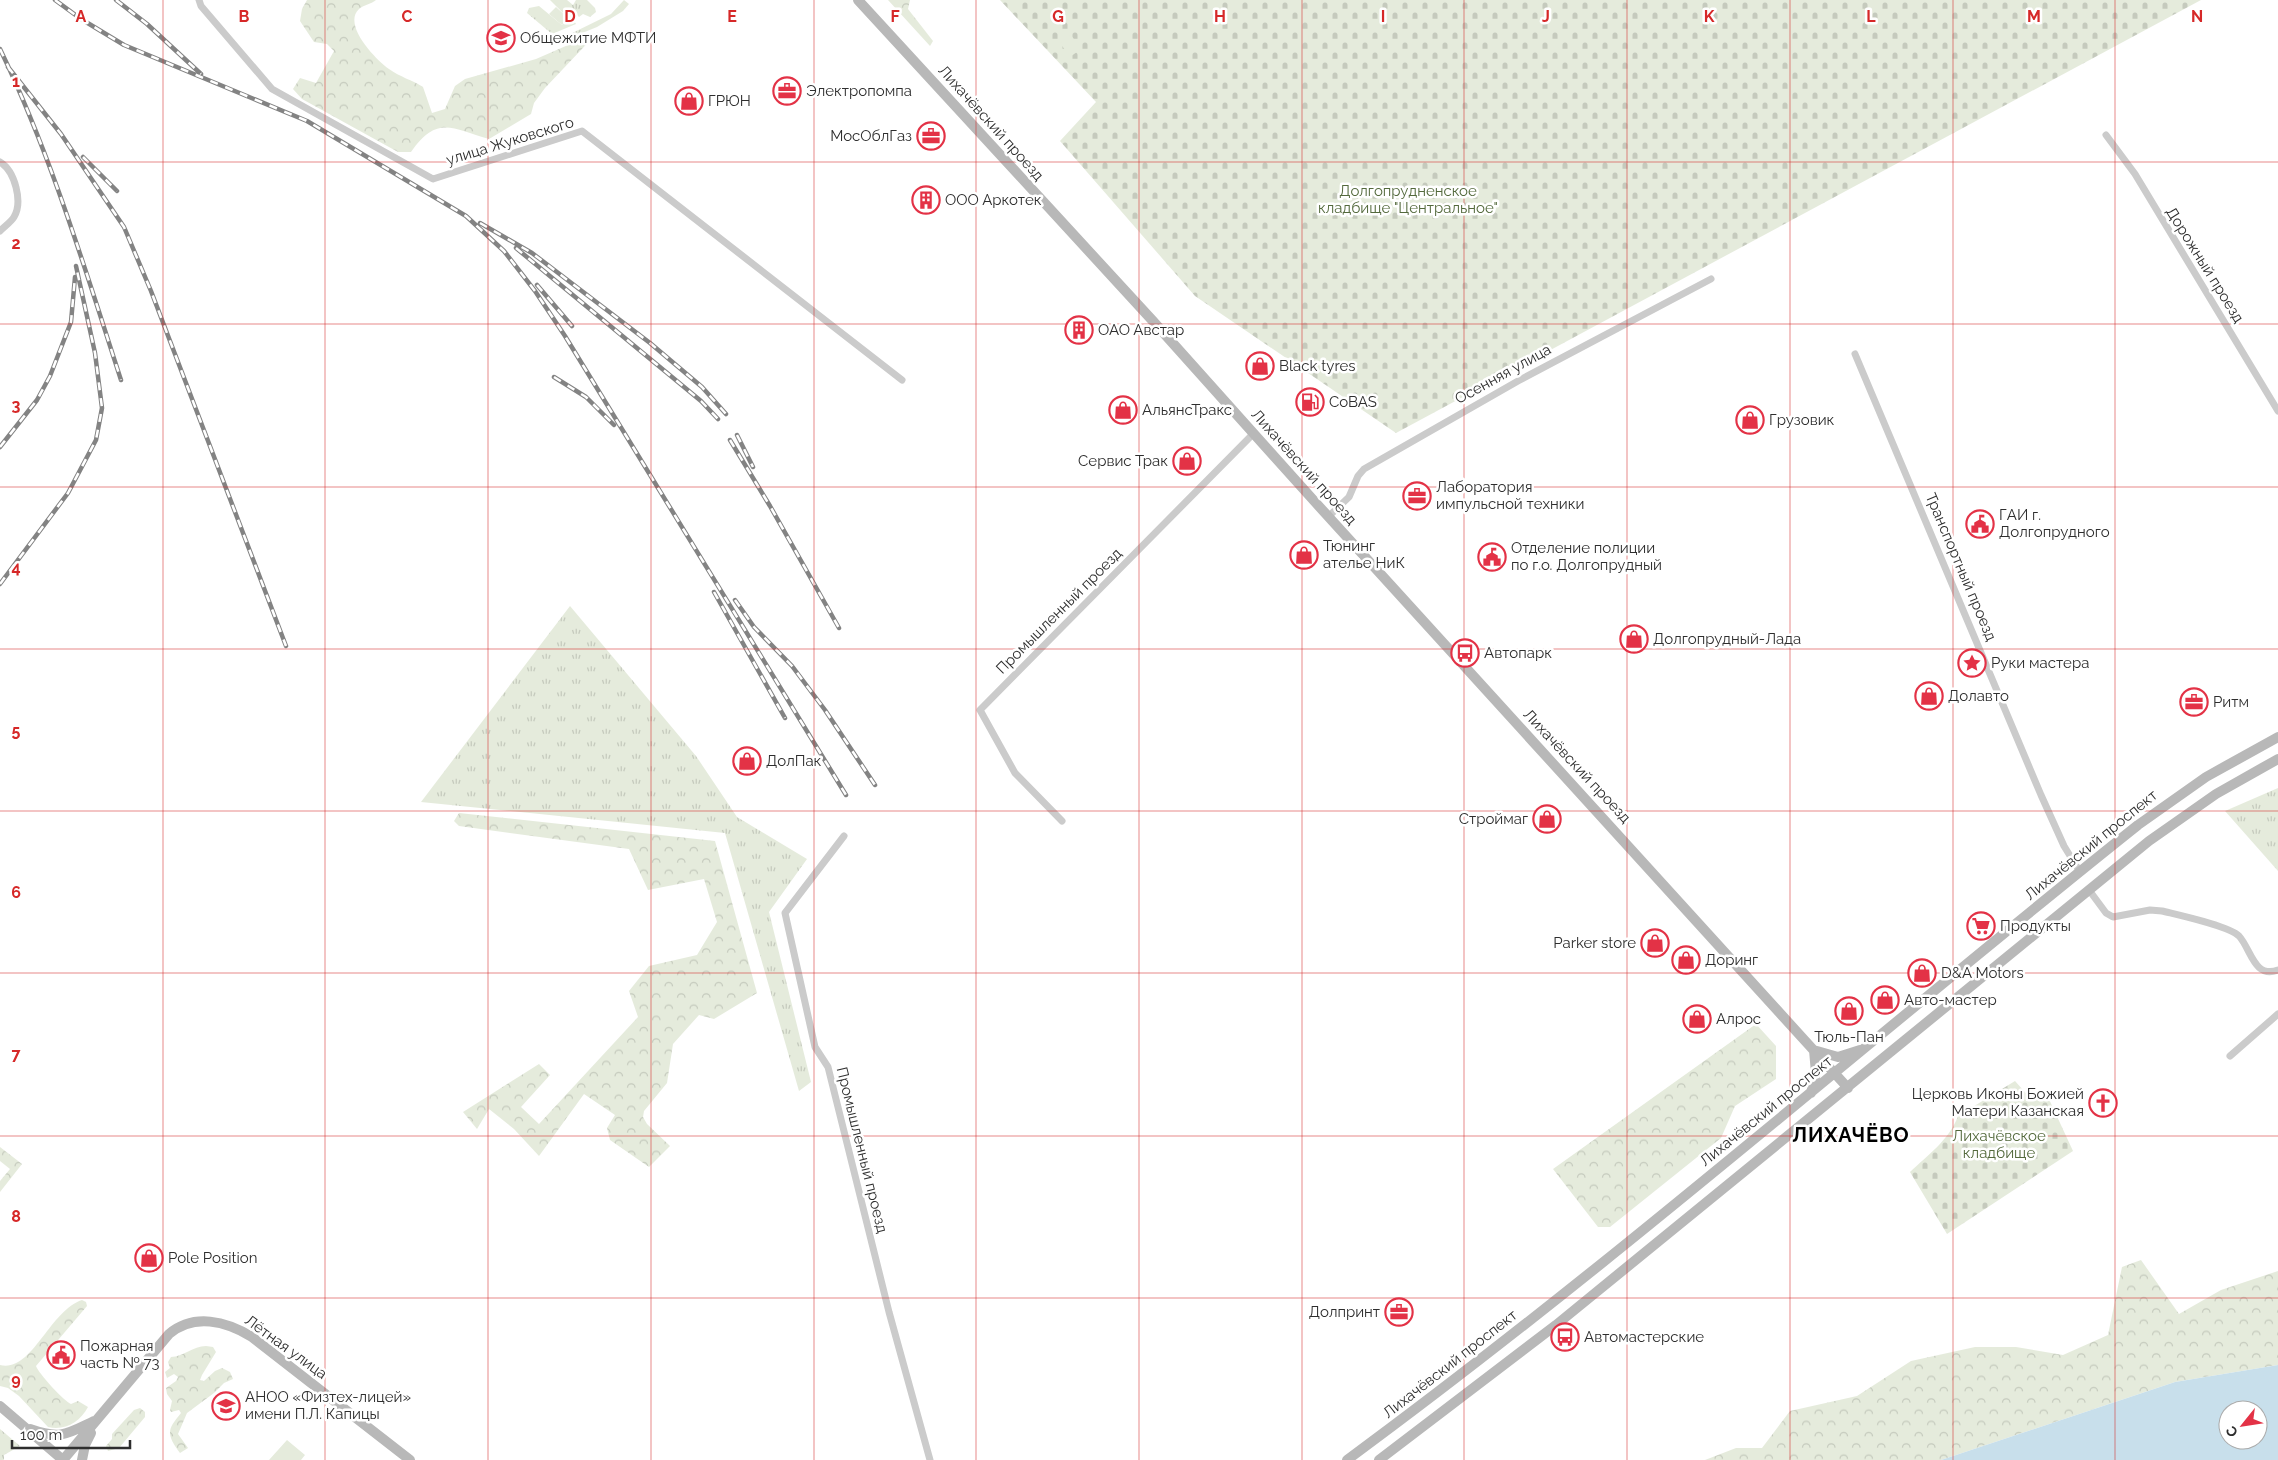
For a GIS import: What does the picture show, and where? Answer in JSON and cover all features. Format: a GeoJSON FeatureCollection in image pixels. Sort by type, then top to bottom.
{"type":"FeatureCollection","features":[{"type":"Feature","properties":{"kind":"main road","name":"Лихачёвский проезд"},"geometry":{"type":"LineString","coordinates":[[858,0],[1848,1088]]}},
{"type":"Feature","properties":{"kind":"main road","name":"Лихачёвский проспект"},"geometry":{"type":"LineString","coordinates":[[1347,1460],[1498,1346],[1836,1073],[2080,872],[2170,801],[2242,756],[2278,737]]}},
{"type":"Feature","properties":{"kind":"main road"},"geometry":{"type":"LineString","coordinates":[[1379,1460],[1556,1325],[2089,890],[2182,817],[2237,781],[2278,759]]}},
{"type":"Feature","properties":{"kind":"main road"},"geometry":{"type":"LineString","coordinates":[[1814,1049],[1823,1054],[1838,1057],[1866,1048]]}},
{"type":"Feature","properties":{"kind":"main road"},"geometry":{"type":"LineString","coordinates":[[1811,1093],[1816,1073],[1814,1049]]}},
{"type":"Feature","properties":{"kind":"main road","name":"Лётная улица"},"geometry":{"type":"LineString","coordinates":[[63,1460],[169,1334],[174,1330],[194,1323],[216,1322],[233,1326],[252,1337],[410,1460]]}},
{"type":"Feature","properties":{"kind":"main road"},"geometry":{"type":"LineString","coordinates":[[0,1406],[63,1460]]}},
{"type":"Feature","properties":{"kind":"main road"},"geometry":{"type":"LineString","coordinates":[[25,1428],[58,1436],[98,1419]]}},
{"type":"Feature","properties":{"kind":"main road"},"geometry":{"type":"LineString","coordinates":[[82,1460],[85,1445],[98,1419]]}},
{"type":"Feature","properties":{"kind":"street","name":"улица Жуковского"},"geometry":{"type":"LineString","coordinates":[[199,0],[201,6],[272,89],[432,180],[582,131],[902,380]]}},
{"type":"Feature","properties":{"kind":"street","name":"Дорожный проезд"},"geometry":{"type":"LineString","coordinates":[[2106,136],[2135,174],[2278,411]]}},
{"type":"Feature","properties":{"kind":"street"},"geometry":{"type":"LineString","coordinates":[[0,162],[6,166],[15,180],[17,195],[15,215],[0,232]]}},
{"type":"Feature","properties":{"kind":"street","name":"Осенняя улица"},"geometry":{"type":"LineString","coordinates":[[1328,516],[1349,497],[1358,476],[1364,469],[1518,381],[1711,279]]}},
{"type":"Feature","properties":{"kind":"street","name":"Транспортный проезд"},"geometry":{"type":"LineString","coordinates":[[1855,354],[2041,795],[2064,846],[2080,872]]}},
{"type":"Feature","properties":{"kind":"street","name":"Промышленный проезд"},"geometry":{"type":"LineString","coordinates":[[1062,821],[1015,773],[980,710],[1254,433]]}},
{"type":"Feature","properties":{"kind":"street","name":"Промышленный проезд"},"geometry":{"type":"LineString","coordinates":[[844,836],[784,913],[816,1047],[828,1067],[889,1312],[930,1460]]}},
{"type":"Feature","properties":{"kind":"street"},"geometry":{"type":"LineString","coordinates":[[2089,890],[2106,913],[2113,917],[2150,910],[2162,911],[2233,932],[2242,941],[2259,967],[2267,971],[2278,970]]}},
{"type":"Feature","properties":{"kind":"street"},"geometry":{"type":"LineString","coordinates":[[2230,1056],[2278,1014]]}},
{"type":"Feature","properties":{"kind":"green space"},"geometry":{"type":"Polygon","coordinates":[[[307,0],[376,0],[359,9],[355,16],[358,33],[369,50],[389,69],[423,87],[432,113],[445,109],[455,86],[465,79],[536,59],[598,32],[545,88],[534,103],[531,114],[489,139],[455,129],[438,129],[429,133],[411,152],[398,152],[302,99],[293,89],[300,78],[316,83],[334,51],[327,44],[314,42],[300,21],[302,9],[307,0]]]}},
{"type":"Feature","properties":{"kind":"green space"},"geometry":{"type":"Polygon","coordinates":[[[550,0],[567,0],[573,5],[576,0],[587,0],[595,8],[596,12],[590,17],[583,14],[579,17],[577,15],[573,19],[576,24],[552,34],[527,13],[529,8],[539,6],[562,25],[568,18],[550,0]]]}},
{"type":"Feature","properties":{"kind":"green space"},"geometry":{"type":"Polygon","coordinates":[[[624,0],[629,4],[623,11],[597,27],[560,42],[558,40],[611,14],[624,0]]]}},
{"type":"Feature","properties":{"kind":"green space"},"geometry":{"type":"Polygon","coordinates":[[[888,0],[910,0],[908,9],[933,41],[930,46],[888,0]]]}},
{"type":"Feature","properties":{"kind":"green space","name":"Долгопрудненское кладбище \"Центральное\""},"geometry":{"type":"Polygon","coordinates":[[[1000,0],[2201,0],[1396,433],[1195,296],[1060,141],[1096,102],[1000,0]]]}},
{"type":"Feature","properties":{"kind":"green space"},"geometry":{"type":"Polygon","coordinates":[[[556,7],[568,18],[562,25],[549,14],[556,7]]]}},
{"type":"Feature","properties":{"kind":"green space"},"geometry":{"type":"Polygon","coordinates":[[[1071,35],[1081,49],[1070,57],[1060,43],[1071,35]]]}},
{"type":"Feature","properties":{"kind":"green space"},"geometry":{"type":"Polygon","coordinates":[[[570,606],[696,756],[737,817],[807,859],[769,912],[811,1082],[799,1091],[725,833],[421,802],[570,606]]]}},
{"type":"Feature","properties":{"kind":"green space"},"geometry":{"type":"Polygon","coordinates":[[[2278,788],[2278,871],[2225,811],[2278,788]]]}},
{"type":"Feature","properties":{"kind":"green space"},"geometry":{"type":"Polygon","coordinates":[[[459,813],[715,841],[757,993],[714,1019],[699,1015],[673,1044],[667,1083],[644,1111],[643,1117],[647,1124],[670,1146],[649,1167],[610,1140],[607,1128],[615,1115],[584,1094],[539,1156],[514,1129],[489,1109],[477,1129],[463,1112],[539,1064],[550,1075],[521,1107],[539,1124],[638,1017],[629,991],[649,966],[697,955],[717,922],[704,879],[648,890],[629,849],[459,826],[454,821],[459,813]]]}},
{"type":"Feature","properties":{"kind":"green space"},"geometry":{"type":"Polygon","coordinates":[[[1756,1024],[1776,1046],[1776,1079],[1735,1106],[1721,1138],[1610,1227],[1598,1227],[1553,1169],[1756,1024]]]}},
{"type":"Feature","properties":{"kind":"green space","name":"Лихачёвское кладбище"},"geometry":{"type":"Polygon","coordinates":[[[2015,1081],[2032,1100],[2048,1097],[2073,1151],[1947,1234],[1910,1172],[1944,1140],[1958,1116],[2015,1081]]]}},
{"type":"Feature","properties":{"kind":"green space"},"geometry":{"type":"Polygon","coordinates":[[[0,1147],[22,1164],[0,1192],[0,1181],[10,1169],[0,1161],[0,1147]]]}},
{"type":"Feature","properties":{"kind":"green space"},"geometry":{"type":"Polygon","coordinates":[[[2141,1260],[2179,1314],[2221,1290],[2278,1271],[2278,1365],[2175,1382],[1941,1460],[1705,1460],[1736,1448],[1762,1448],[1790,1411],[1857,1396],[1911,1361],[1975,1347],[2016,1347],[2063,1355],[2108,1335],[2122,1267],[2141,1260]]]}},
{"type":"Feature","properties":{"kind":"green space"},"geometry":{"type":"Polygon","coordinates":[[[82,1300],[86,1302],[87,1306],[36,1366],[46,1381],[68,1402],[71,1404],[78,1401],[88,1407],[81,1417],[71,1424],[60,1428],[48,1427],[19,1396],[8,1388],[0,1386],[0,1365],[11,1365],[22,1360],[70,1306],[82,1300]]]}},
{"type":"Feature","properties":{"kind":"green space"},"geometry":{"type":"Polygon","coordinates":[[[206,1346],[213,1347],[216,1352],[200,1380],[204,1381],[215,1371],[222,1368],[230,1372],[233,1379],[224,1383],[187,1413],[178,1434],[188,1448],[180,1453],[172,1441],[170,1432],[181,1413],[179,1410],[171,1412],[172,1401],[167,1394],[166,1388],[176,1381],[178,1377],[174,1374],[167,1378],[165,1372],[170,1368],[168,1362],[171,1357],[206,1346]]]}},
{"type":"Feature","properties":{"kind":"green space"},"geometry":{"type":"Polygon","coordinates":[[[140,1408],[145,1412],[145,1417],[119,1448],[108,1451],[106,1446],[112,1439],[112,1434],[134,1410],[140,1408]]]}},
{"type":"Feature","properties":{"kind":"green space"},"geometry":{"type":"Polygon","coordinates":[[[0,1429],[20,1446],[4,1455],[4,1460],[0,1460],[0,1429]]]}},
{"type":"Feature","properties":{"kind":"green space"},"geometry":{"type":"Polygon","coordinates":[[[287,1440],[305,1455],[301,1460],[269,1460],[287,1440]]]}},
{"type":"Feature","properties":{"kind":"water"},"geometry":{"type":"Polygon","coordinates":[[[2278,1365],[2278,1460],[1941,1460],[2175,1382],[2278,1365]]]}},
{"type":"Feature","properties":{"kind":"railway"},"geometry":{"type":"LineString","coordinates":[[55,0],[81,19],[124,45],[307,121],[466,216],[504,251],[535,291],[565,336],[846,795]]}},
{"type":"Feature","properties":{"kind":"railway"},"geometry":{"type":"LineString","coordinates":[[116,0],[147,24],[201,74]]}},
{"type":"Feature","properties":{"kind":"railway"},"geometry":{"type":"LineString","coordinates":[[0,49],[51,171],[121,380]]}},
{"type":"Feature","properties":{"kind":"railway"},"geometry":{"type":"LineString","coordinates":[[8,67],[61,134],[124,227],[151,291],[286,646]]}},
{"type":"Feature","properties":{"kind":"railway"},"geometry":{"type":"LineString","coordinates":[[83,157],[117,191]]}},
{"type":"Feature","properties":{"kind":"railway"},"geometry":{"type":"LineString","coordinates":[[480,223],[532,253],[650,343],[702,387],[726,414]]}},
{"type":"Feature","properties":{"kind":"railway"},"geometry":{"type":"LineString","coordinates":[[516,248],[701,401],[718,419]]}},
{"type":"Feature","properties":{"kind":"railway"},"geometry":{"type":"LineString","coordinates":[[0,584],[68,493],[96,440],[102,408],[95,353],[76,266]]}},
{"type":"Feature","properties":{"kind":"railway"},"geometry":{"type":"LineString","coordinates":[[0,447],[37,400],[50,376],[71,322],[75,277]]}},
{"type":"Feature","properties":{"kind":"railway"},"geometry":{"type":"LineString","coordinates":[[537,285],[572,326]]}},
{"type":"Feature","properties":{"kind":"railway"},"geometry":{"type":"LineString","coordinates":[[554,377],[586,397],[614,425]]}},
{"type":"Feature","properties":{"kind":"railway"},"geometry":{"type":"LineString","coordinates":[[737,435],[753,467]]}},
{"type":"Feature","properties":{"kind":"railway"},"geometry":{"type":"LineString","coordinates":[[730,440],[770,506],[839,628]]}},
{"type":"Feature","properties":{"kind":"railway"},"geometry":{"type":"LineString","coordinates":[[714,592],[785,718]]}},
{"type":"Feature","properties":{"kind":"railway"},"geometry":{"type":"LineString","coordinates":[[735,600],[754,627],[792,666],[825,710],[875,785]]}},
{"type":"Feature","properties":{"kind":"place","name":"Общежитие МФТИ"},"geometry":{"type":"Point","coordinates":[501,38]}},
{"type":"Feature","properties":{"kind":"place","name":"Электропомпа"},"geometry":{"type":"Point","coordinates":[787,91]}},
{"type":"Feature","properties":{"kind":"place","name":"ГРЮН"},"geometry":{"type":"Point","coordinates":[689,101]}},
{"type":"Feature","properties":{"kind":"place","name":"МосОблГаз"},"geometry":{"type":"Point","coordinates":[931,136]}},
{"type":"Feature","properties":{"kind":"place","name":"ООО Аркотек"},"geometry":{"type":"Point","coordinates":[926,200]}},
{"type":"Feature","properties":{"kind":"place","name":"ОАО Австар"},"geometry":{"type":"Point","coordinates":[1079,330]}},
{"type":"Feature","properties":{"kind":"place","name":"Black tyres"},"geometry":{"type":"Point","coordinates":[1260,366]}},
{"type":"Feature","properties":{"kind":"place","name":"CoBAS"},"geometry":{"type":"Point","coordinates":[1310,402]}},
{"type":"Feature","properties":{"kind":"place","name":"АльянсТракс"},"geometry":{"type":"Point","coordinates":[1123,410]}},
{"type":"Feature","properties":{"kind":"place","name":"Грузовик"},"geometry":{"type":"Point","coordinates":[1750,420]}},
{"type":"Feature","properties":{"kind":"place","name":"Сервис Трак"},"geometry":{"type":"Point","coordinates":[1187,461]}},
{"type":"Feature","properties":{"kind":"place","name":"Лаборатория импульсной техники"},"geometry":{"type":"Point","coordinates":[1417,496]}},
{"type":"Feature","properties":{"kind":"place","name":"ГАИ г. Долгопрудного"},"geometry":{"type":"Point","coordinates":[1980,524]}},
{"type":"Feature","properties":{"kind":"place","name":"Тюнинг ателье НиК"},"geometry":{"type":"Point","coordinates":[1304,555]}},
{"type":"Feature","properties":{"kind":"place","name":"Отделение полиции по г.о. Долгопрудный"},"geometry":{"type":"Point","coordinates":[1492,557]}},
{"type":"Feature","properties":{"kind":"place","name":"Долгопрудный-Лада"},"geometry":{"type":"Point","coordinates":[1634,639]}},
{"type":"Feature","properties":{"kind":"place","name":"Автопарк"},"geometry":{"type":"Point","coordinates":[1465,653]}},
{"type":"Feature","properties":{"kind":"place","name":"Руки мастера"},"geometry":{"type":"Point","coordinates":[1972,663]}},
{"type":"Feature","properties":{"kind":"place","name":"Долавто"},"geometry":{"type":"Point","coordinates":[1929,696]}},
{"type":"Feature","properties":{"kind":"place","name":"Ритм"},"geometry":{"type":"Point","coordinates":[2194,702]}},
{"type":"Feature","properties":{"kind":"place","name":"ДолПак"},"geometry":{"type":"Point","coordinates":[747,761]}},
{"type":"Feature","properties":{"kind":"place","name":"Строймаг"},"geometry":{"type":"Point","coordinates":[1547,819]}},
{"type":"Feature","properties":{"kind":"place","name":"Продукты"},"geometry":{"type":"Point","coordinates":[1981,926]}},
{"type":"Feature","properties":{"kind":"place","name":"Parker store"},"geometry":{"type":"Point","coordinates":[1655,943]}},
{"type":"Feature","properties":{"kind":"place","name":"Доринг"},"geometry":{"type":"Point","coordinates":[1686,960]}},
{"type":"Feature","properties":{"kind":"place","name":"D&A Motors"},"geometry":{"type":"Point","coordinates":[1922,973]}},
{"type":"Feature","properties":{"kind":"place","name":"Авто-мастер"},"geometry":{"type":"Point","coordinates":[1885,1000]}},
{"type":"Feature","properties":{"kind":"place","name":"Тюль-Пан"},"geometry":{"type":"Point","coordinates":[1849,1011]}},
{"type":"Feature","properties":{"kind":"place","name":"Алрос"},"geometry":{"type":"Point","coordinates":[1697,1019]}},
{"type":"Feature","properties":{"kind":"place","name":"Церковь Иконы Божией Матери Казанская"},"geometry":{"type":"Point","coordinates":[2103,1103]}},
{"type":"Feature","properties":{"kind":"place","name":"Pole Position"},"geometry":{"type":"Point","coordinates":[149,1258]}},
{"type":"Feature","properties":{"kind":"place","name":"Долпринт"},"geometry":{"type":"Point","coordinates":[1399,1312]}},
{"type":"Feature","properties":{"kind":"place","name":"Автомастерские"},"geometry":{"type":"Point","coordinates":[1565,1337]}},
{"type":"Feature","properties":{"kind":"place","name":"Пожарная часть № 73"},"geometry":{"type":"Point","coordinates":[61,1355]}},
{"type":"Feature","properties":{"kind":"place","name":"АНОО «Физтех-лицей» имени П.Л. Капицы"},"geometry":{"type":"Point","coordinates":[226,1406]}},
{"type":"Feature","properties":{"kind":"district","name":"ЛИХАЧЁВО"},"geometry":{"type":"Point","coordinates":[1851,1135]}}]}
